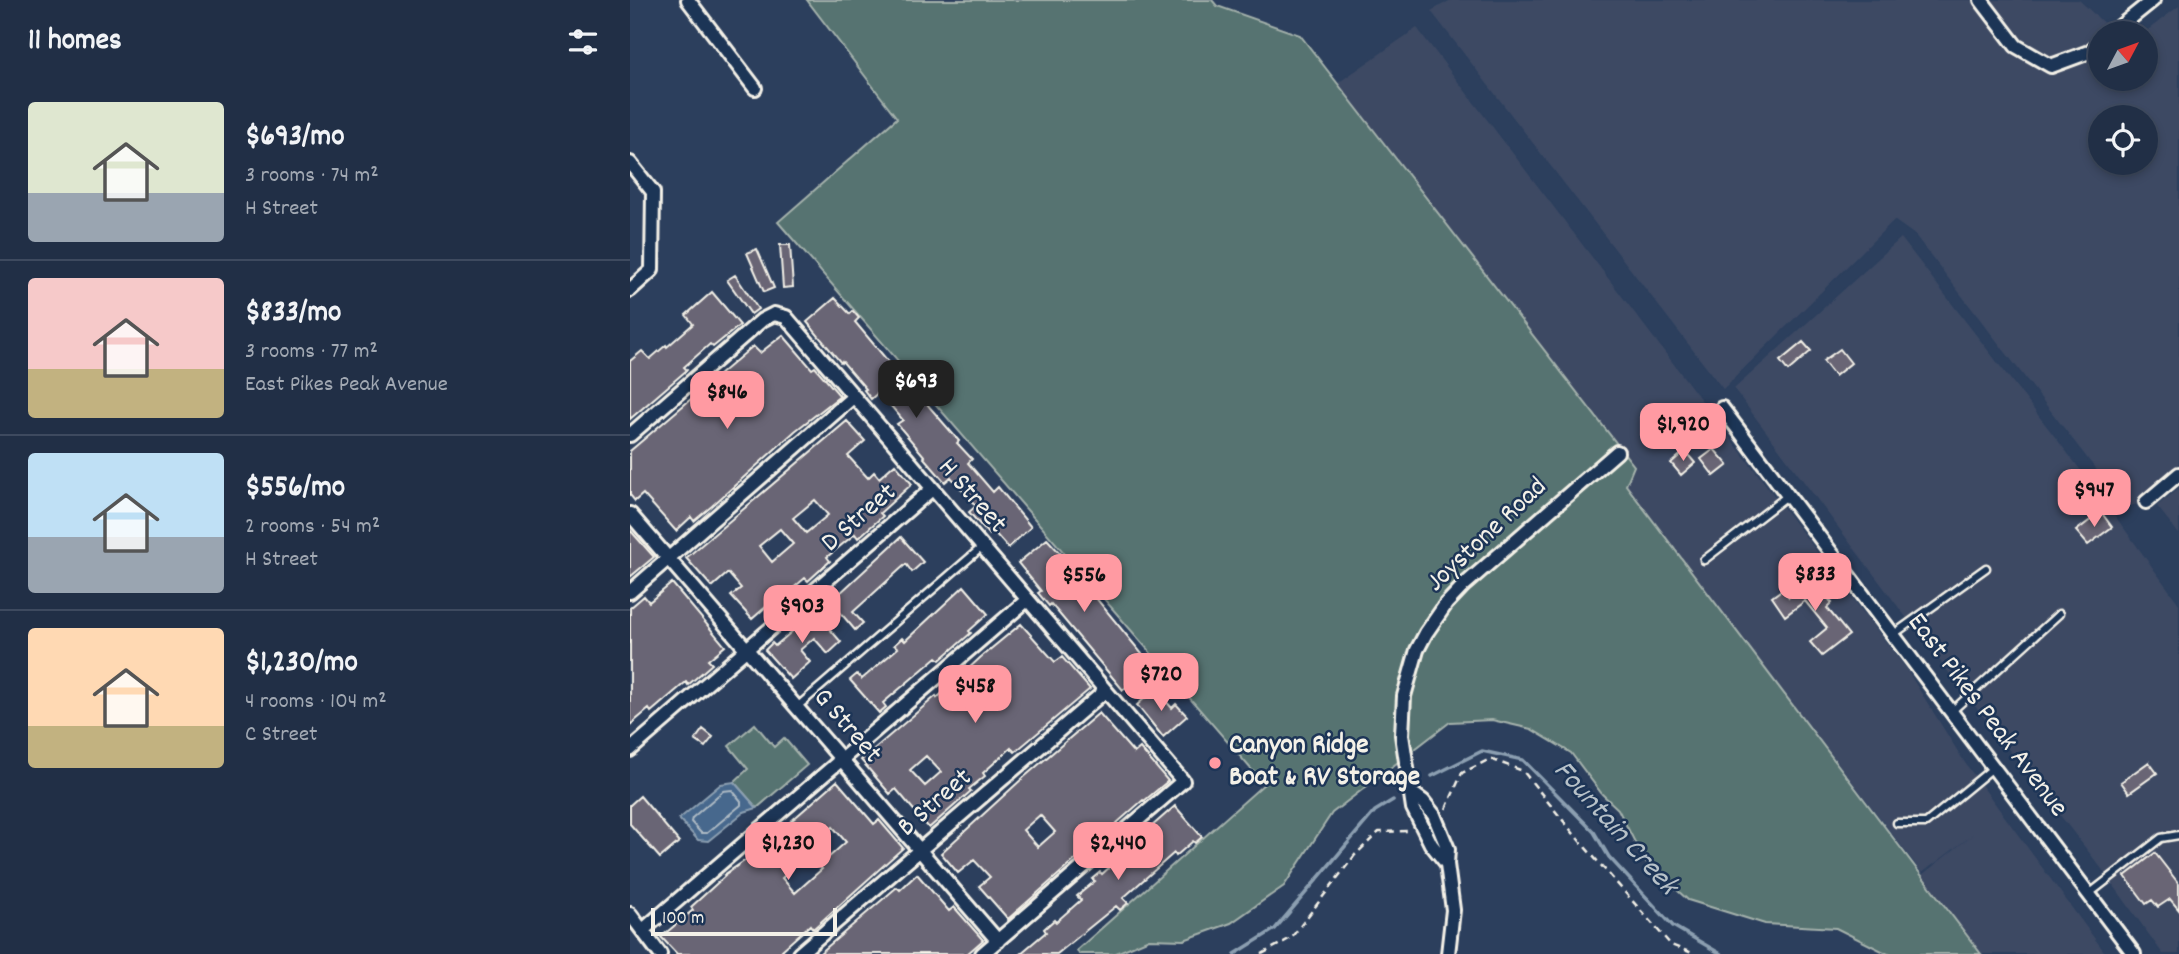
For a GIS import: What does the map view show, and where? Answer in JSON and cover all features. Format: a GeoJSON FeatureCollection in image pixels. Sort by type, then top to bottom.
{"type":"FeatureCollection","features":[{"type":"Feature","properties":{"kind":"street"},"geometry":{"type":"LineString","coordinates":[[688,0],[755,88]]}},
{"type":"Feature","properties":{"kind":"street"},"geometry":{"type":"LineString","coordinates":[[1981,0],[2016,47],[2051,66],[2088,52]]}},
{"type":"Feature","properties":{"kind":"street"},"geometry":{"type":"LineString","coordinates":[[2127,21],[2153,0]]}},
{"type":"Feature","properties":{"kind":"street"},"geometry":{"type":"LineString","coordinates":[[630,163],[653,192],[652,270],[630,290]]}},
{"type":"Feature","properties":{"kind":"street","name":"H Street"},"geometry":{"type":"LineString","coordinates":[[630,435],[775,310],[786,317],[1183,781],[998,941]]}},
{"type":"Feature","properties":{"kind":"street"},"geometry":{"type":"LineString","coordinates":[[630,592],[853,397]]}},
{"type":"Feature","properties":{"kind":"street","name":"East Pikes Peak Avenue"},"geometry":{"type":"LineString","coordinates":[[1722,408],[2134,954]]}},
{"type":"Feature","properties":{"kind":"street","name":"Joystone Road"},"geometry":{"type":"LineString","coordinates":[[1448,954],[1453,910],[1447,864],[1431,844],[1413,808],[1402,735],[1404,696],[1417,650],[1446,604],[1463,586],[1617,452]]}},
{"type":"Feature","properties":{"kind":"street"},"geometry":{"type":"LineString","coordinates":[[2146,502],[2179,474]]}},
{"type":"Feature","properties":{"kind":"street","name":"D Street"},"geometry":{"type":"LineString","coordinates":[[630,750],[932,489]]}},
{"type":"Feature","properties":{"kind":"street","name":"G Street"},"geometry":{"type":"LineString","coordinates":[[630,514],[998,941]]}},
{"type":"Feature","properties":{"kind":"street"},"geometry":{"type":"LineString","coordinates":[[643,930],[1027,600]]}},
{"type":"Feature","properties":{"kind":"street","name":"B Street"},"geometry":{"type":"LineString","coordinates":[[799,954],[1105,691]]}},
{"type":"Feature","properties":{"kind":"street"},"geometry":{"type":"LineString","coordinates":[[630,914],[660,954]]}},
{"type":"Feature","properties":{"kind":"street"},"geometry":{"type":"LineString","coordinates":[[982,954],[998,941]]}},
{"type":"Feature","properties":{"kind":"lane"},"geometry":{"type":"LineString","coordinates":[[1704,560],[1789,495]]}},
{"type":"Feature","properties":{"kind":"lane"},"geometry":{"type":"LineString","coordinates":[[797,707],[982,547]]}},
{"type":"Feature","properties":{"kind":"lane"},"geometry":{"type":"LineString","coordinates":[[1894,634],[1986,568]]}},
{"type":"Feature","properties":{"kind":"lane"},"geometry":{"type":"LineString","coordinates":[[1952,711],[2059,614]]}},
{"type":"Feature","properties":{"kind":"lane"},"geometry":{"type":"LineString","coordinates":[[1897,823],[1926,822],[1994,768]]}},
{"type":"Feature","properties":{"kind":"lane"},"geometry":{"type":"LineString","coordinates":[[2089,894],[2161,838],[2179,835]]}},
{"type":"Feature","properties":{"kind":"path"},"geometry":{"type":"LineString","coordinates":[[1443,815],[1462,773],[1490,759],[1523,771],[1671,946],[1695,954]]}},
{"type":"Feature","properties":{"kind":"path"},"geometry":{"type":"LineString","coordinates":[[1262,954],[1292,938],[1355,855],[1379,832],[1410,831]]}},
{"type":"Feature","properties":{"kind":"shaded area"},"geometry":{"type":"Polygon","coordinates":[[[1451,0],[2079,0],[2101,21],[2088,21],[2088,91],[2158,91],[2158,22],[2179,6],[2179,473],[2146,502],[2125,507],[1915,235],[1894,220],[1723,389],[1431,11],[1451,0]]]}},
{"type":"Feature","properties":{"kind":"shaded area"},"geometry":{"type":"Polygon","coordinates":[[[1417,28],[1905,667],[1965,763],[2106,954],[1981,954],[1922,875],[1976,832],[1922,873],[1626,485],[1634,466],[1338,83],[1417,28]]]}},
{"type":"Feature","properties":{"kind":"shaded area"},"geometry":{"type":"Polygon","coordinates":[[[1901,238],[2096,490],[2179,604],[2179,954],[2163,954],[2102,869],[1915,629],[1734,389],[1901,238]]]}},
{"type":"Feature","properties":{"kind":"shaded area"},"geometry":{"type":"Polygon","coordinates":[[[2179,488],[2179,534],[2157,506],[2179,488]]]}},
{"type":"Feature","properties":{"kind":"green space"},"geometry":{"type":"Polygon","coordinates":[[[807,0],[1212,0],[1217,6],[1300,35],[1634,466],[1626,485],[1981,954],[1888,954],[1836,928],[1765,924],[1688,900],[1644,860],[1618,809],[1602,794],[1571,753],[1531,729],[1492,720],[1450,722],[1332,813],[1284,886],[1231,923],[1184,940],[1149,939],[1114,954],[1079,954],[1077,950],[1264,784],[778,222],[897,118],[807,0]]]}},
{"type":"Feature","properties":{"kind":"green space"},"geometry":{"type":"Polygon","coordinates":[[[755,724],[774,747],[784,738],[807,765],[757,808],[734,782],[748,769],[729,746],[755,724]]]}},
{"type":"Feature","properties":{"kind":"water"},"geometry":{"type":"Polygon","coordinates":[[[734,782],[757,808],[744,812],[708,841],[698,840],[679,819],[721,784],[734,782]]]}},
{"type":"Feature","properties":{"kind":"building"},"geometry":{"type":"Polygon","coordinates":[[[780,245],[790,245],[793,287],[783,288],[780,245]]]}},
{"type":"Feature","properties":{"kind":"building"},"geometry":{"type":"Polygon","coordinates":[[[757,249],[774,288],[764,292],[747,253],[757,249]]]}},
{"type":"Feature","properties":{"kind":"building"},"geometry":{"type":"Polygon","coordinates":[[[735,275],[758,309],[751,314],[727,280],[735,275]]]}},
{"type":"Feature","properties":{"kind":"building"},"geometry":{"type":"Polygon","coordinates":[[[712,292],[740,325],[713,347],[710,344],[684,367],[687,370],[630,419],[630,361],[642,351],[650,359],[666,345],[667,347],[693,324],[686,315],[712,292]]]}},
{"type":"Feature","properties":{"kind":"building"},"geometry":{"type":"Polygon","coordinates":[[[835,298],[850,314],[853,311],[859,318],[855,322],[892,366],[897,362],[904,370],[900,373],[972,459],[968,463],[993,492],[998,487],[1031,527],[1008,548],[994,532],[989,535],[969,512],[976,506],[951,477],[945,482],[924,458],[897,424],[903,420],[879,392],[871,399],[864,390],[866,389],[807,322],[835,298]]]}},
{"type":"Feature","properties":{"kind":"building"},"geometry":{"type":"Polygon","coordinates":[[[783,335],[840,396],[795,431],[694,521],[691,517],[676,531],[643,494],[635,501],[630,495],[630,451],[753,346],[760,353],[783,335]]]}},
{"type":"Feature","properties":{"kind":"building"},"geometry":{"type":"Polygon","coordinates":[[[1803,342],[1811,351],[1788,371],[1780,361],[1803,342]]]}},
{"type":"Feature","properties":{"kind":"building"},"geometry":{"type":"Polygon","coordinates":[[[1840,349],[1851,363],[1835,376],[1823,361],[1840,349]]]}},
{"type":"Feature","properties":{"kind":"building"},"geometry":{"type":"Polygon","coordinates":[[[847,421],[865,441],[848,456],[868,478],[874,472],[879,478],[895,464],[912,484],[880,513],[883,516],[858,538],[855,534],[827,557],[830,561],[808,581],[805,578],[777,602],[780,605],[772,612],[767,606],[752,619],[731,596],[741,588],[728,573],[712,587],[686,558],[847,421]],[[815,500],[793,518],[806,533],[828,515],[815,500]],[[780,529],[759,546],[772,562],[793,544],[780,529]]]}},
{"type":"Feature","properties":{"kind":"building"},"geometry":{"type":"Polygon","coordinates":[[[1714,449],[1728,465],[1714,476],[1701,459],[1714,449]]]}},
{"type":"Feature","properties":{"kind":"building"},"geometry":{"type":"Polygon","coordinates":[[[1685,451],[1695,463],[1681,475],[1671,463],[1685,451]]]}},
{"type":"Feature","properties":{"kind":"building"},"geometry":{"type":"Polygon","coordinates":[[[2101,512],[2112,527],[2088,545],[2076,531],[2101,512]]]}},
{"type":"Feature","properties":{"kind":"building"},"geometry":{"type":"Polygon","coordinates":[[[630,530],[654,557],[630,577],[630,530]]]}},
{"type":"Feature","properties":{"kind":"building"},"geometry":{"type":"Polygon","coordinates":[[[901,537],[923,562],[912,572],[906,564],[853,612],[863,623],[855,630],[827,597],[835,590],[838,595],[901,537]]]}},
{"type":"Feature","properties":{"kind":"building"},"geometry":{"type":"Polygon","coordinates":[[[1047,539],[1083,578],[1081,579],[1095,597],[1151,665],[1123,690],[1051,604],[1049,606],[1038,593],[1041,591],[1018,563],[1047,539]]]}},
{"type":"Feature","properties":{"kind":"building"},"geometry":{"type":"Polygon","coordinates":[[[1815,576],[1825,587],[1821,590],[1832,603],[1827,608],[1849,635],[1822,656],[1810,642],[1827,628],[1805,601],[1785,616],[1772,597],[1783,589],[1789,597],[1815,576]]]}},
{"type":"Feature","properties":{"kind":"building"},"geometry":{"type":"Polygon","coordinates":[[[672,583],[725,646],[708,660],[712,664],[688,685],[686,682],[651,712],[649,709],[630,725],[630,608],[644,596],[649,602],[672,583]]]}},
{"type":"Feature","properties":{"kind":"building"},"geometry":{"type":"Polygon","coordinates":[[[964,586],[988,614],[940,660],[937,657],[883,703],[886,707],[879,713],[850,680],[857,674],[862,679],[898,648],[894,645],[902,638],[905,641],[964,586]]]}},
{"type":"Feature","properties":{"kind":"building"},"geometry":{"type":"Polygon","coordinates":[[[815,612],[841,642],[828,654],[814,638],[800,650],[810,662],[791,679],[765,650],[772,643],[775,646],[815,612]]]}},
{"type":"Feature","properties":{"kind":"building"},"geometry":{"type":"Polygon","coordinates":[[[1021,624],[1055,662],[1062,657],[1090,689],[1015,752],[1011,748],[983,773],[985,776],[969,789],[971,791],[929,828],[896,789],[890,794],[861,760],[936,696],[937,698],[1021,624]],[[926,756],[910,770],[925,786],[941,772],[926,756]]]}},
{"type":"Feature","properties":{"kind":"building"},"geometry":{"type":"Polygon","coordinates":[[[1155,689],[1172,708],[1176,704],[1187,716],[1163,737],[1137,705],[1155,689]]]}},
{"type":"Feature","properties":{"kind":"building"},"geometry":{"type":"Polygon","coordinates":[[[1099,713],[1134,753],[1140,748],[1168,781],[1008,919],[979,886],[990,877],[974,860],[958,873],[941,853],[1099,713]],[[1040,815],[1023,830],[1038,847],[1055,832],[1040,815]]]}},
{"type":"Feature","properties":{"kind":"building"},"geometry":{"type":"Polygon","coordinates":[[[703,729],[713,737],[705,747],[695,740],[703,729]]]}},
{"type":"Feature","properties":{"kind":"building"},"geometry":{"type":"Polygon","coordinates":[[[2149,762],[2157,773],[2129,793],[2121,782],[2149,762]]]}},
{"type":"Feature","properties":{"kind":"building"},"geometry":{"type":"Polygon","coordinates":[[[837,781],[874,824],[879,820],[903,848],[813,929],[810,925],[782,950],[786,954],[677,954],[661,937],[693,910],[691,907],[724,875],[750,857],[837,781]],[[833,827],[789,865],[792,869],[782,878],[795,893],[822,869],[819,866],[846,842],[833,827]]]}},
{"type":"Feature","properties":{"kind":"building"},"geometry":{"type":"Polygon","coordinates":[[[640,796],[679,842],[660,858],[630,824],[630,805],[640,796]]]}},
{"type":"Feature","properties":{"kind":"building"},"geometry":{"type":"Polygon","coordinates":[[[1175,806],[1202,837],[1176,856],[1174,853],[1123,898],[1128,903],[1120,910],[1116,906],[1057,954],[1020,954],[1046,932],[1044,929],[1054,920],[1056,922],[1081,900],[1077,896],[1095,881],[1092,879],[1100,872],[1102,874],[1175,806]]]}},
{"type":"Feature","properties":{"kind":"building"},"geometry":{"type":"Polygon","coordinates":[[[2155,853],[2179,884],[2179,910],[2170,899],[2158,907],[2152,900],[2146,904],[2125,876],[2155,853]]]}},
{"type":"Feature","properties":{"kind":"building"},"geometry":{"type":"Polygon","coordinates":[[[917,874],[949,911],[954,907],[983,940],[967,954],[819,954],[897,887],[900,890],[917,874]]]}},
{"type":"Feature","properties":{"kind":"waterway","name":"Fountain Creek"},"geometry":{"type":"LineString","coordinates":[[1432,776],[1482,751],[1523,760],[1594,832],[1609,857],[1673,926],[1721,954]]}},
{"type":"Feature","properties":{"kind":"waterway","name":"Fountain Creek"},"geometry":{"type":"LineString","coordinates":[[1235,954],[1275,929],[1375,811],[1393,800]]}},
{"type":"Feature","properties":{"kind":"place","name":"Canyon Ridge Boat & RV Storage"},"geometry":{"type":"Point","coordinates":[1215,763]}}]}
